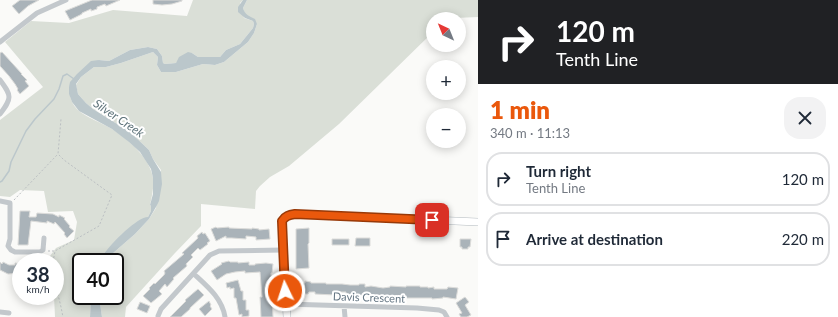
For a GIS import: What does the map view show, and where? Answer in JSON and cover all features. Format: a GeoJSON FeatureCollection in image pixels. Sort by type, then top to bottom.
{"type":"FeatureCollection","features":[{"type":"Feature","properties":{"kind":"street"},"geometry":{"type":"LineString","coordinates":[[0,42],[37,13],[66,0]]}},
{"type":"Feature","properties":{"kind":"street"},"geometry":{"type":"LineString","coordinates":[[0,80],[9,94],[8,103],[0,114]]}},
{"type":"Feature","properties":{"kind":"street"},"geometry":{"type":"LineString","coordinates":[[0,201],[10,203],[10,239],[8,246],[11,250],[15,252],[40,252],[43,250],[44,238]]}},
{"type":"Feature","properties":{"kind":"street"},"geometry":{"type":"LineString","coordinates":[[287,317],[282,221],[288,215],[295,214],[478,222]]}},
{"type":"Feature","properties":{"kind":"street"},"geometry":{"type":"LineString","coordinates":[[158,317],[161,309],[210,255],[219,251],[283,250]]}},
{"type":"Feature","properties":{"kind":"street"},"geometry":{"type":"LineString","coordinates":[[194,274],[214,293],[224,309],[225,317]]}},
{"type":"Feature","properties":{"kind":"street","name":"Davis Crescent"},"geometry":{"type":"LineString","coordinates":[[286,304],[417,308],[439,310],[444,312],[447,317]]}},
{"type":"Feature","properties":{"kind":"street"},"geometry":{"type":"LineString","coordinates":[[344,306],[345,317]]}},
{"type":"Feature","properties":{"kind":"street"},"geometry":{"type":"LineString","coordinates":[[0,312],[9,313]]}},
{"type":"Feature","properties":{"kind":"path"},"geometry":{"type":"LineString","coordinates":[[10,203],[58,154],[61,119]]}},
{"type":"Feature","properties":{"kind":"path"},"geometry":{"type":"LineString","coordinates":[[43,250],[55,251],[99,226],[112,195],[58,154]]}},
{"type":"Feature","properties":{"kind":"path"},"geometry":{"type":"LineString","coordinates":[[61,305],[62,317]]}},
{"type":"Feature","properties":{"kind":"shaded area"},"geometry":{"type":"Polygon","coordinates":[[[193,0],[243,0],[240,3],[244,18],[253,21],[254,24],[253,28],[240,44],[226,50],[220,57],[198,57],[192,53],[176,63],[165,64],[163,63],[162,56],[157,49],[148,47],[130,50],[109,61],[99,60],[69,87],[71,100],[79,111],[125,138],[143,156],[151,171],[153,185],[150,205],[151,211],[148,217],[107,253],[72,253],[72,305],[91,305],[90,317],[55,317],[54,305],[64,305],[64,253],[52,253],[56,248],[74,240],[77,222],[73,211],[48,212],[44,191],[20,190],[10,197],[0,196],[0,120],[43,87],[5,42],[31,21],[69,23],[113,10],[187,16],[193,0]]]}},
{"type":"Feature","properties":{"kind":"shaded area"},"geometry":{"type":"Polygon","coordinates":[[[243,0],[247,0],[243,8],[248,15],[255,19],[257,24],[254,33],[248,42],[224,62],[215,65],[203,64],[176,72],[161,72],[157,65],[158,57],[153,52],[106,67],[94,67],[81,77],[76,84],[78,94],[86,103],[130,132],[149,150],[161,172],[162,184],[159,201],[149,219],[135,234],[113,253],[105,253],[121,235],[136,222],[148,217],[151,211],[150,205],[153,194],[153,178],[151,169],[140,152],[129,142],[112,129],[79,111],[72,102],[69,94],[70,82],[91,61],[109,61],[130,50],[148,47],[157,49],[162,56],[163,63],[165,64],[176,63],[179,57],[188,52],[198,57],[220,57],[226,50],[240,44],[253,28],[253,21],[245,18],[238,12],[238,7],[243,0]]]}},
{"type":"Feature","properties":{"kind":"shaded area"},"geometry":{"type":"Polygon","coordinates":[[[247,0],[478,0],[478,17],[466,18],[466,12],[426,12],[426,39],[339,124],[289,166],[270,177],[260,186],[256,191],[255,209],[201,204],[201,226],[126,307],[125,317],[102,317],[100,305],[124,305],[124,253],[113,253],[135,234],[149,219],[156,208],[161,170],[153,159],[149,150],[130,132],[86,103],[78,94],[76,85],[81,77],[94,67],[106,67],[153,52],[158,57],[157,65],[161,72],[176,72],[203,64],[215,65],[224,62],[248,42],[254,33],[257,24],[245,14],[243,8],[247,0]]]}},
{"type":"Feature","properties":{"kind":"shaded area"},"geometry":{"type":"Polygon","coordinates":[[[91,305],[100,305],[102,317],[90,317],[91,305]]]}},
{"type":"Feature","properties":{"kind":"building"},"geometry":{"type":"Polygon","coordinates":[[[20,0],[39,0],[28,6],[19,14],[12,6],[20,0]]]}},
{"type":"Feature","properties":{"kind":"building"},"geometry":{"type":"Polygon","coordinates":[[[92,0],[120,0],[106,6],[105,4],[97,7],[97,9],[91,11],[91,9],[70,20],[65,11],[92,0]]]}},
{"type":"Feature","properties":{"kind":"building"},"geometry":{"type":"Polygon","coordinates":[[[153,0],[182,1],[162,5],[153,4],[153,0]]]}},
{"type":"Feature","properties":{"kind":"building"},"geometry":{"type":"Polygon","coordinates":[[[2,52],[27,80],[25,81],[29,86],[20,94],[15,84],[0,66],[0,53],[2,52]]]}},
{"type":"Feature","properties":{"kind":"building"},"geometry":{"type":"Polygon","coordinates":[[[20,211],[30,211],[29,217],[36,217],[37,213],[53,214],[59,217],[59,215],[65,218],[64,219],[70,226],[69,227],[74,231],[67,238],[64,234],[65,233],[55,222],[54,224],[47,221],[47,223],[31,221],[28,245],[18,245],[20,211]]]}},
{"type":"Feature","properties":{"kind":"building"},"geometry":{"type":"Polygon","coordinates":[[[216,227],[252,228],[259,230],[269,229],[270,239],[256,240],[256,237],[246,236],[246,239],[226,238],[226,236],[216,241],[211,229],[216,227]]]}},
{"type":"Feature","properties":{"kind":"building"},"geometry":{"type":"Polygon","coordinates":[[[309,228],[309,268],[296,269],[296,229],[309,228]]]}},
{"type":"Feature","properties":{"kind":"building"},"geometry":{"type":"Polygon","coordinates":[[[202,232],[203,234],[205,233],[210,241],[207,243],[208,244],[200,250],[198,248],[191,255],[193,257],[186,264],[187,266],[173,278],[174,279],[167,287],[165,284],[159,291],[162,294],[151,303],[143,296],[154,283],[155,284],[164,275],[164,271],[184,254],[182,253],[198,238],[197,236],[202,232]]]}},
{"type":"Feature","properties":{"kind":"building"},"geometry":{"type":"Polygon","coordinates":[[[356,238],[370,238],[370,246],[355,246],[356,238]]]}},
{"type":"Feature","properties":{"kind":"building"},"geometry":{"type":"Polygon","coordinates":[[[332,239],[349,239],[349,245],[332,245],[332,239]]]}},
{"type":"Feature","properties":{"kind":"building"},"geometry":{"type":"Polygon","coordinates":[[[460,239],[471,239],[470,247],[468,247],[468,249],[462,249],[462,247],[460,247],[460,239]]]}},
{"type":"Feature","properties":{"kind":"building"},"geometry":{"type":"Polygon","coordinates":[[[229,261],[238,263],[249,262],[249,265],[266,263],[273,264],[271,273],[273,317],[261,317],[260,297],[262,297],[260,272],[235,272],[226,274],[217,280],[211,271],[222,264],[221,263],[229,261]]]}},
{"type":"Feature","properties":{"kind":"building"},"geometry":{"type":"Polygon","coordinates":[[[0,262],[2,264],[3,262],[12,265],[12,274],[8,274],[0,270],[0,262]]]}},
{"type":"Feature","properties":{"kind":"building"},"geometry":{"type":"Polygon","coordinates":[[[238,280],[241,291],[243,291],[243,300],[246,300],[246,310],[249,310],[249,316],[242,317],[242,314],[239,315],[236,298],[234,298],[234,288],[227,288],[226,283],[238,280]]]}},
{"type":"Feature","properties":{"kind":"building"},"geometry":{"type":"Polygon","coordinates":[[[305,281],[326,284],[365,284],[365,287],[371,286],[383,288],[390,286],[420,286],[428,288],[434,287],[434,289],[447,289],[448,287],[458,288],[456,299],[443,297],[432,299],[385,298],[385,296],[369,297],[369,295],[351,296],[346,295],[346,292],[339,292],[339,295],[315,294],[315,292],[309,292],[308,294],[299,293],[299,289],[296,289],[296,284],[305,283],[305,281]]]}},
{"type":"Feature","properties":{"kind":"building"},"geometry":{"type":"Polygon","coordinates":[[[198,289],[204,295],[190,309],[181,317],[170,317],[186,301],[185,300],[198,289]]]}},
{"type":"Feature","properties":{"kind":"building"},"geometry":{"type":"Polygon","coordinates":[[[465,297],[469,302],[465,305],[471,315],[461,317],[459,314],[462,313],[456,303],[465,297]]]}},
{"type":"Feature","properties":{"kind":"building"},"geometry":{"type":"Polygon","coordinates":[[[209,301],[212,309],[205,316],[199,309],[209,301]]]}},
{"type":"Feature","properties":{"kind":"building"},"geometry":{"type":"Polygon","coordinates":[[[140,302],[150,306],[147,313],[137,309],[140,302]]]}},
{"type":"Feature","properties":{"kind":"waterway"},"geometry":{"type":"LineString","coordinates":[[0,182],[9,171],[11,162],[26,131],[54,99],[63,76],[67,74],[74,79]]}},
{"type":"Feature","properties":{"kind":"route"},"geometry":{"type":"LineString","coordinates":[[285,291],[282,221],[288,215],[295,214],[432,220]]}},
{"type":"Feature","properties":{"kind":"water label","name":"Silver Creek"},"geometry":{"type":"Point","coordinates":[119,118]}}]}
